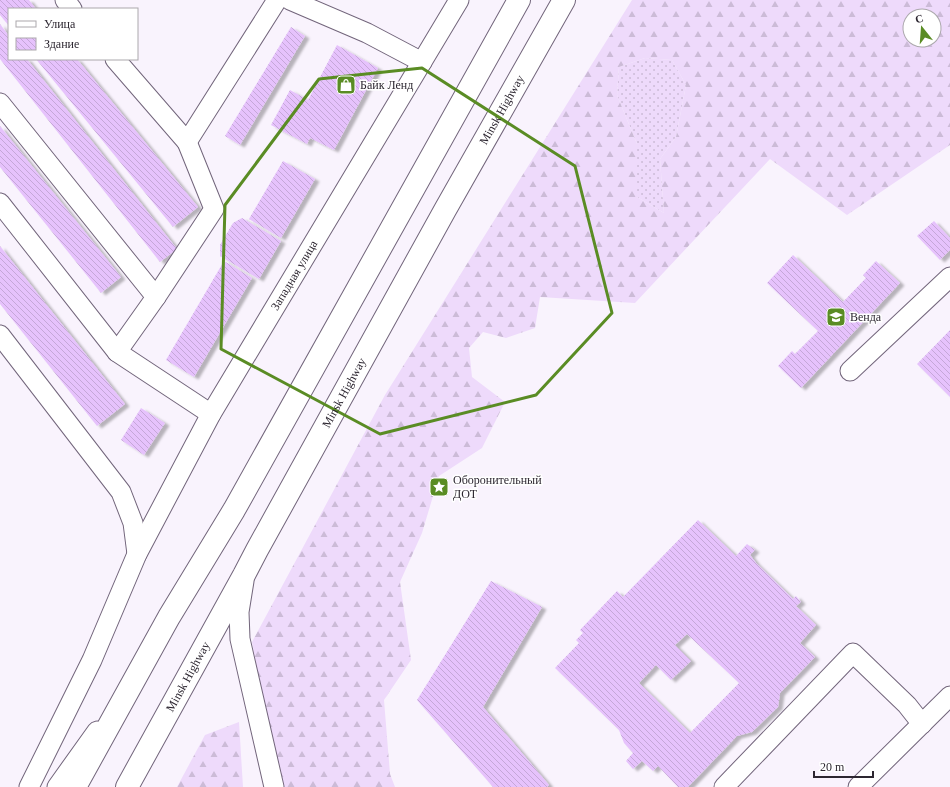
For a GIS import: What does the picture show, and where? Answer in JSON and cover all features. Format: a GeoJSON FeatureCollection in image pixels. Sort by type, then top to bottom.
{"type":"FeatureCollection","features":[{"type":"Feature","properties":{"kind":"highway"},"geometry":{"type":"LineString","coordinates":[[75,787],[169,617],[234,510],[519,0]]}},
{"type":"Feature","properties":{"kind":"highway","name":"Minsk Highway"},"geometry":{"type":"LineString","coordinates":[[127,787],[445,210],[564,0]]}},
{"type":"Feature","properties":{"kind":"street"},"geometry":{"type":"LineString","coordinates":[[65,0],[71,8]]}},
{"type":"Feature","properties":{"kind":"street"},"geometry":{"type":"LineString","coordinates":[[187,142],[277,0]]}},
{"type":"Feature","properties":{"kind":"street"},"geometry":{"type":"LineString","coordinates":[[290,0],[367,32],[422,62]]}},
{"type":"Feature","properties":{"kind":"street","name":"Западная улица"},"geometry":{"type":"LineString","coordinates":[[29,787],[92,660],[137,554],[211,414],[459,0]]}},
{"type":"Feature","properties":{"kind":"street"},"geometry":{"type":"LineString","coordinates":[[117,60],[187,142],[214,208],[156,297],[117,352]]}},
{"type":"Feature","properties":{"kind":"street"},"geometry":{"type":"LineString","coordinates":[[0,103],[156,297]]}},
{"type":"Feature","properties":{"kind":"street"},"geometry":{"type":"LineString","coordinates":[[0,203],[117,352],[211,414]]}},
{"type":"Feature","properties":{"kind":"street"},"geometry":{"type":"LineString","coordinates":[[850,371],[950,277]]}},
{"type":"Feature","properties":{"kind":"street"},"geometry":{"type":"LineString","coordinates":[[0,336],[121,492],[133,524],[137,554]]}},
{"type":"Feature","properties":{"kind":"street"},"geometry":{"type":"LineString","coordinates":[[244,575],[239,612],[240,638],[274,787]]}},
{"type":"Feature","properties":{"kind":"street"},"geometry":{"type":"LineString","coordinates":[[724,787],[853,653],[907,705],[922,724]]}},
{"type":"Feature","properties":{"kind":"street"},"geometry":{"type":"LineString","coordinates":[[57,787],[140,670]]}},
{"type":"Feature","properties":{"kind":"street"},"geometry":{"type":"LineString","coordinates":[[858,787],[950,696]]}},
{"type":"Feature","properties":{"kind":"highlighted area"},"geometry":{"type":"Polygon","coordinates":[[[422,68],[575,166],[612,313],[536,395],[380,434],[221,349],[225,205],[319,79],[422,68]]]}},
{"type":"Feature","properties":{"kind":"green space"},"geometry":{"type":"Polygon","coordinates":[[[632,0],[950,0],[950,145],[847,215],[770,159],[635,303],[540,297],[535,328],[506,338],[483,332],[469,348],[472,377],[505,402],[482,448],[439,476],[422,533],[400,582],[411,660],[384,700],[390,774],[395,787],[280,787],[252,642],[385,395],[632,0]],[[645,58],[619,67],[617,95],[637,144],[637,197],[664,213],[660,159],[676,137],[686,85],[672,60],[645,58]]]}},
{"type":"Feature","properties":{"kind":"green space"},"geometry":{"type":"Polygon","coordinates":[[[645,58],[672,60],[686,85],[676,137],[660,159],[664,213],[637,197],[637,144],[617,95],[619,67],[645,58]]]}},
{"type":"Feature","properties":{"kind":"green space"},"geometry":{"type":"Polygon","coordinates":[[[239,722],[243,787],[177,787],[205,735],[239,722]]]}},
{"type":"Feature","properties":{"kind":"building"},"geometry":{"type":"Polygon","coordinates":[[[0,0],[29,0],[35,8],[8,8],[8,25],[0,15],[0,0]]]}},
{"type":"Feature","properties":{"kind":"building"},"geometry":{"type":"Polygon","coordinates":[[[0,24],[8,35],[8,60],[28,60],[177,249],[160,262],[0,59],[0,24]]]}},
{"type":"Feature","properties":{"kind":"building"},"geometry":{"type":"Polygon","coordinates":[[[291,27],[305,36],[240,145],[225,136],[291,27]]]}},
{"type":"Feature","properties":{"kind":"building"},"geometry":{"type":"Polygon","coordinates":[[[337,45],[378,68],[334,150],[310,138],[307,144],[271,125],[290,90],[308,100],[337,45]]]}},
{"type":"Feature","properties":{"kind":"building"},"geometry":{"type":"Polygon","coordinates":[[[37,60],[78,60],[198,207],[173,227],[37,60]]]}},
{"type":"Feature","properties":{"kind":"building"},"geometry":{"type":"Polygon","coordinates":[[[0,126],[121,277],[101,293],[0,167],[0,126]]]}},
{"type":"Feature","properties":{"kind":"building"},"geometry":{"type":"Polygon","coordinates":[[[283,161],[315,179],[281,238],[249,219],[283,161]]]}},
{"type":"Feature","properties":{"kind":"building"},"geometry":{"type":"Polygon","coordinates":[[[242,218],[281,241],[259,279],[220,256],[220,245],[233,223],[242,218]]]}},
{"type":"Feature","properties":{"kind":"building"},"geometry":{"type":"Polygon","coordinates":[[[934,221],[950,238],[950,250],[940,260],[917,236],[934,221]]]}},
{"type":"Feature","properties":{"kind":"building"},"geometry":{"type":"Polygon","coordinates":[[[0,246],[125,404],[97,426],[0,304],[0,246]]]}},
{"type":"Feature","properties":{"kind":"building","name":"Венда"},"geometry":{"type":"Polygon","coordinates":[[[793,255],[843,302],[866,278],[863,275],[876,261],[900,283],[801,388],[778,366],[792,351],[795,354],[818,331],[767,283],[793,255]]]}},
{"type":"Feature","properties":{"kind":"building"},"geometry":{"type":"Polygon","coordinates":[[[224,261],[252,278],[194,377],[166,360],[224,261]]]}},
{"type":"Feature","properties":{"kind":"building"},"geometry":{"type":"Polygon","coordinates":[[[950,330],[950,397],[917,364],[950,330]]]}},
{"type":"Feature","properties":{"kind":"building"},"geometry":{"type":"Polygon","coordinates":[[[141,408],[165,423],[144,455],[121,440],[141,408]]]}},
{"type":"Feature","properties":{"kind":"building"},"geometry":{"type":"Polygon","coordinates":[[[698,520],[736,556],[747,544],[755,550],[750,555],[756,563],[793,599],[796,596],[801,602],[796,606],[816,625],[800,643],[815,657],[780,693],[778,707],[752,732],[737,736],[688,787],[678,787],[658,766],[653,771],[642,761],[633,769],[626,761],[633,753],[624,743],[619,730],[555,668],[579,643],[576,640],[583,633],[580,630],[617,591],[623,597],[698,520]],[[687,634],[675,645],[691,661],[671,680],[656,665],[639,683],[690,733],[739,683],[687,634]]]}},
{"type":"Feature","properties":{"kind":"building"},"geometry":{"type":"Polygon","coordinates":[[[491,581],[542,607],[483,707],[549,785],[547,787],[493,787],[417,700],[491,581]]]}},
{"type":"Feature","properties":{"kind":"place","name":"Байк Ленд"},"geometry":{"type":"Point","coordinates":[346,85]}},
{"type":"Feature","properties":{"kind":"place","name":"Венда"},"geometry":{"type":"Point","coordinates":[836,317]}},
{"type":"Feature","properties":{"kind":"place","name":"Оборонительный ДОТ"},"geometry":{"type":"Point","coordinates":[439,487]}}]}
